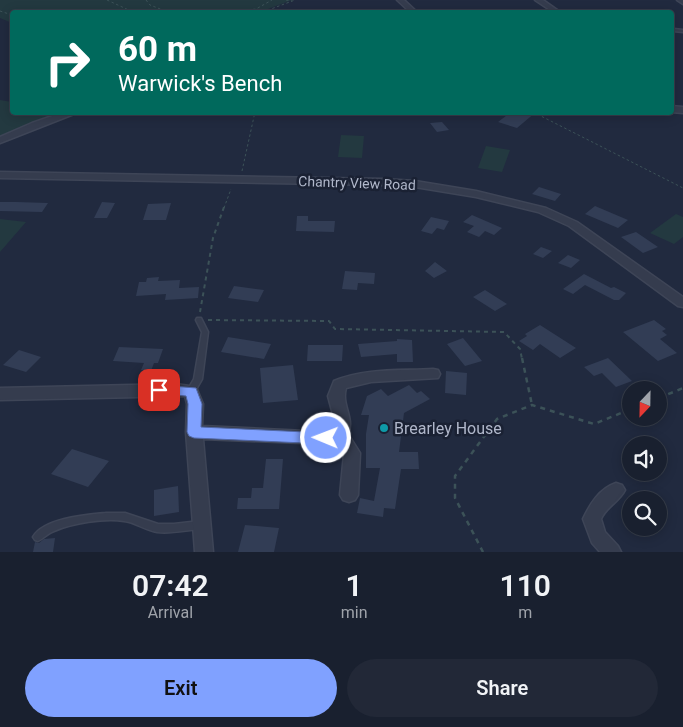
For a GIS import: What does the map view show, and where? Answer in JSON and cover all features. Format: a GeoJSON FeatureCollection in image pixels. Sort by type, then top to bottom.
{"type":"FeatureCollection","features":[{"type":"Feature","properties":{"kind":"street"},"geometry":{"type":"LineString","coordinates":[[400,0],[412,10]]}},
{"type":"Feature","properties":{"kind":"street"},"geometry":{"type":"LineString","coordinates":[[538,0],[554,10]]}},
{"type":"Feature","properties":{"kind":"street"},"geometry":{"type":"LineString","coordinates":[[0,140],[35,125],[66,115]]}},
{"type":"Feature","properties":{"kind":"street","name":"Chantry View Road"},"geometry":{"type":"LineString","coordinates":[[0,175],[409,183],[476,194],[542,210],[573,224],[683,303]]}},
{"type":"Feature","properties":{"kind":"street"},"geometry":{"type":"LineString","coordinates":[[340,435],[344,426],[336,396],[339,385],[348,380],[433,374]]}},
{"type":"Feature","properties":{"kind":"street"},"geometry":{"type":"LineString","coordinates":[[0,394],[139,390],[191,391],[195,404],[194,432],[204,552]]}},
{"type":"Feature","properties":{"kind":"street"},"geometry":{"type":"LineString","coordinates":[[194,432],[326,438],[340,435]]}},
{"type":"Feature","properties":{"kind":"street"},"geometry":{"type":"LineString","coordinates":[[340,435],[352,453],[349,496]]}},
{"type":"Feature","properties":{"kind":"street"},"geometry":{"type":"LineString","coordinates":[[612,552],[598,537],[592,519],[598,506],[616,490]]}},
{"type":"Feature","properties":{"kind":"lane"},"geometry":{"type":"LineString","coordinates":[[674,30],[683,31]]}},
{"type":"Feature","properties":{"kind":"lane"},"geometry":{"type":"LineString","coordinates":[[191,391],[198,379],[205,332],[199,320]]}},
{"type":"Feature","properties":{"kind":"lane"},"geometry":{"type":"LineString","coordinates":[[38,537],[41,532],[59,524],[104,517],[124,517],[158,528],[202,525]]}},
{"type":"Feature","properties":{"kind":"path"},"geometry":{"type":"LineString","coordinates":[[107,0],[129,10]]}},
{"type":"Feature","properties":{"kind":"path"},"geometry":{"type":"LineString","coordinates":[[146,0],[150,5],[163,10]]}},
{"type":"Feature","properties":{"kind":"path"},"geometry":{"type":"LineString","coordinates":[[247,10],[256,9],[272,0]]}},
{"type":"Feature","properties":{"kind":"path"},"geometry":{"type":"LineString","coordinates":[[286,0],[294,1]]}},
{"type":"Feature","properties":{"kind":"path"},"geometry":{"type":"LineString","coordinates":[[269,10],[294,1]]}},
{"type":"Feature","properties":{"kind":"path"},"geometry":{"type":"LineString","coordinates":[[254,115],[240,180],[234,183],[213,238],[199,320],[329,320],[335,328],[504,332],[520,349],[532,405]]}},
{"type":"Feature","properties":{"kind":"path"},"geometry":{"type":"LineString","coordinates":[[539,115],[683,188]]}},
{"type":"Feature","properties":{"kind":"path"},"geometry":{"type":"LineString","coordinates":[[668,394],[683,388]]}},
{"type":"Feature","properties":{"kind":"path"},"geometry":{"type":"LineString","coordinates":[[483,552],[455,498],[455,476],[497,419],[532,405],[594,424],[622,413]]}},
{"type":"Feature","properties":{"kind":"shaded area"},"geometry":{"type":"Polygon","coordinates":[[[0,0],[292,0],[265,10],[10,10],[10,22],[0,18],[0,0]]]}},
{"type":"Feature","properties":{"kind":"shaded area"},"geometry":{"type":"Polygon","coordinates":[[[0,100],[10,102],[10,115],[59,115],[26,125],[0,136],[0,100]]]}},
{"type":"Feature","properties":{"kind":"shaded area"},"geometry":{"type":"Polygon","coordinates":[[[341,135],[364,136],[362,158],[338,157],[341,135]]]}},
{"type":"Feature","properties":{"kind":"shaded area"},"geometry":{"type":"Polygon","coordinates":[[[486,146],[510,150],[502,172],[478,168],[486,146]]]}},
{"type":"Feature","properties":{"kind":"shaded area"},"geometry":{"type":"Polygon","coordinates":[[[676,214],[683,217],[683,237],[674,244],[650,233],[676,214]]]}},
{"type":"Feature","properties":{"kind":"shaded area"},"geometry":{"type":"Polygon","coordinates":[[[0,219],[26,222],[0,252],[0,219]]]}},
{"type":"Feature","properties":{"kind":"building"},"geometry":{"type":"Polygon","coordinates":[[[507,115],[532,115],[517,128],[498,122],[507,115]]]}},
{"type":"Feature","properties":{"kind":"building"},"geometry":{"type":"Polygon","coordinates":[[[442,122],[449,130],[437,132],[430,123],[442,122]]]}},
{"type":"Feature","properties":{"kind":"building"},"geometry":{"type":"Polygon","coordinates":[[[539,187],[561,194],[555,201],[532,194],[539,187]]]}},
{"type":"Feature","properties":{"kind":"building"},"geometry":{"type":"Polygon","coordinates":[[[0,202],[48,203],[42,212],[0,211],[0,202]]]}},
{"type":"Feature","properties":{"kind":"building"},"geometry":{"type":"Polygon","coordinates":[[[102,202],[115,203],[107,218],[94,218],[102,202]]]}},
{"type":"Feature","properties":{"kind":"building"},"geometry":{"type":"Polygon","coordinates":[[[171,203],[166,220],[143,220],[148,204],[171,203]]]}},
{"type":"Feature","properties":{"kind":"building"},"geometry":{"type":"Polygon","coordinates":[[[595,206],[628,220],[618,228],[585,214],[595,206]]]}},
{"type":"Feature","properties":{"kind":"building"},"geometry":{"type":"Polygon","coordinates":[[[472,215],[502,228],[494,235],[485,231],[479,237],[467,232],[474,226],[463,222],[472,215]]]}},
{"type":"Feature","properties":{"kind":"building"},"geometry":{"type":"Polygon","coordinates":[[[297,216],[308,216],[308,221],[335,221],[334,232],[296,231],[297,216]]]}},
{"type":"Feature","properties":{"kind":"building"},"geometry":{"type":"Polygon","coordinates":[[[431,217],[449,221],[444,230],[437,228],[432,234],[421,231],[431,217]]]}},
{"type":"Feature","properties":{"kind":"building"},"geometry":{"type":"Polygon","coordinates":[[[636,232],[658,247],[643,253],[621,237],[636,232]]]}},
{"type":"Feature","properties":{"kind":"building"},"geometry":{"type":"Polygon","coordinates":[[[541,247],[552,251],[543,258],[533,254],[541,247]]]}},
{"type":"Feature","properties":{"kind":"building"},"geometry":{"type":"Polygon","coordinates":[[[568,255],[580,260],[571,268],[558,263],[568,255]]]}},
{"type":"Feature","properties":{"kind":"building"},"geometry":{"type":"Polygon","coordinates":[[[435,262],[447,271],[434,278],[425,271],[435,262]]]}},
{"type":"Feature","properties":{"kind":"building"},"geometry":{"type":"Polygon","coordinates":[[[345,271],[375,273],[374,284],[358,283],[357,290],[342,289],[345,271]]]}},
{"type":"Feature","properties":{"kind":"building"},"geometry":{"type":"Polygon","coordinates":[[[584,274],[611,288],[614,287],[626,293],[619,300],[614,300],[585,285],[573,294],[563,289],[584,274]]]}},
{"type":"Feature","properties":{"kind":"building"},"geometry":{"type":"Polygon","coordinates":[[[159,277],[158,281],[180,280],[179,288],[199,287],[198,298],[165,300],[166,294],[136,296],[139,282],[146,282],[147,278],[159,277]]]}},
{"type":"Feature","properties":{"kind":"building"},"geometry":{"type":"Polygon","coordinates":[[[234,286],[264,290],[258,302],[228,298],[234,286]]]}},
{"type":"Feature","properties":{"kind":"building"},"geometry":{"type":"Polygon","coordinates":[[[485,290],[507,304],[495,311],[473,297],[485,290]]]}},
{"type":"Feature","properties":{"kind":"building"},"geometry":{"type":"Polygon","coordinates":[[[654,320],[666,329],[662,331],[667,335],[660,339],[677,353],[658,361],[623,332],[654,320]]]}},
{"type":"Feature","properties":{"kind":"building"},"geometry":{"type":"Polygon","coordinates":[[[540,325],[576,348],[560,358],[540,344],[533,350],[519,341],[527,336],[525,334],[540,325]]]}},
{"type":"Feature","properties":{"kind":"building"},"geometry":{"type":"Polygon","coordinates":[[[228,337],[271,344],[264,359],[221,352],[228,337]]]}},
{"type":"Feature","properties":{"kind":"building"},"geometry":{"type":"Polygon","coordinates":[[[463,338],[482,361],[465,366],[447,344],[463,338]]]}},
{"type":"Feature","properties":{"kind":"building"},"geometry":{"type":"Polygon","coordinates":[[[397,339],[412,340],[413,362],[397,362],[397,354],[361,357],[358,344],[397,341],[397,339]]]}},
{"type":"Feature","properties":{"kind":"building"},"geometry":{"type":"Polygon","coordinates":[[[308,345],[343,345],[342,361],[307,361],[308,345]]]}},
{"type":"Feature","properties":{"kind":"building"},"geometry":{"type":"Polygon","coordinates":[[[119,347],[163,349],[158,363],[154,363],[151,371],[141,370],[144,363],[113,361],[119,347]]]}},
{"type":"Feature","properties":{"kind":"building"},"geometry":{"type":"Polygon","coordinates":[[[19,350],[41,357],[26,372],[3,365],[19,350]]]}},
{"type":"Feature","properties":{"kind":"building"},"geometry":{"type":"Polygon","coordinates":[[[608,358],[632,381],[622,381],[622,385],[616,387],[602,373],[594,376],[584,367],[608,358]]]}},
{"type":"Feature","properties":{"kind":"building"},"geometry":{"type":"Polygon","coordinates":[[[293,365],[298,400],[263,403],[260,368],[293,365]]]}},
{"type":"Feature","properties":{"kind":"building"},"geometry":{"type":"Polygon","coordinates":[[[446,371],[467,373],[466,395],[445,393],[446,371]]]}},
{"type":"Feature","properties":{"kind":"building"},"geometry":{"type":"Polygon","coordinates":[[[409,385],[417,393],[421,391],[430,399],[404,413],[399,452],[418,452],[419,469],[401,469],[395,509],[384,508],[383,517],[357,513],[360,498],[374,501],[380,468],[366,468],[366,434],[369,415],[361,415],[367,396],[381,389],[388,396],[409,385]]]}},
{"type":"Feature","properties":{"kind":"building"},"geometry":{"type":"Polygon","coordinates":[[[72,449],[109,461],[88,487],[51,474],[72,449]]]}},
{"type":"Feature","properties":{"kind":"building"},"geometry":{"type":"Polygon","coordinates":[[[266,459],[283,459],[279,509],[237,509],[238,498],[251,498],[252,488],[263,488],[266,459]]]}},
{"type":"Feature","properties":{"kind":"building"},"geometry":{"type":"Polygon","coordinates":[[[178,486],[179,512],[154,516],[154,490],[178,486]]]}},
{"type":"Feature","properties":{"kind":"building"},"geometry":{"type":"Polygon","coordinates":[[[245,525],[279,528],[274,552],[238,552],[245,525]]]}},
{"type":"Feature","properties":{"kind":"building"},"geometry":{"type":"Polygon","coordinates":[[[55,538],[53,552],[33,552],[35,542],[39,543],[44,539],[55,538]]]}},
{"type":"Feature","properties":{"kind":"place","name":"Brearley House"},"geometry":{"type":"Point","coordinates":[384,428]}},
{"type":"Feature","properties":{"kind":"route"},"geometry":{"type":"LineString","coordinates":[[159,390],[176,389],[191,391],[195,404],[194,432],[326,438]]}}]}
